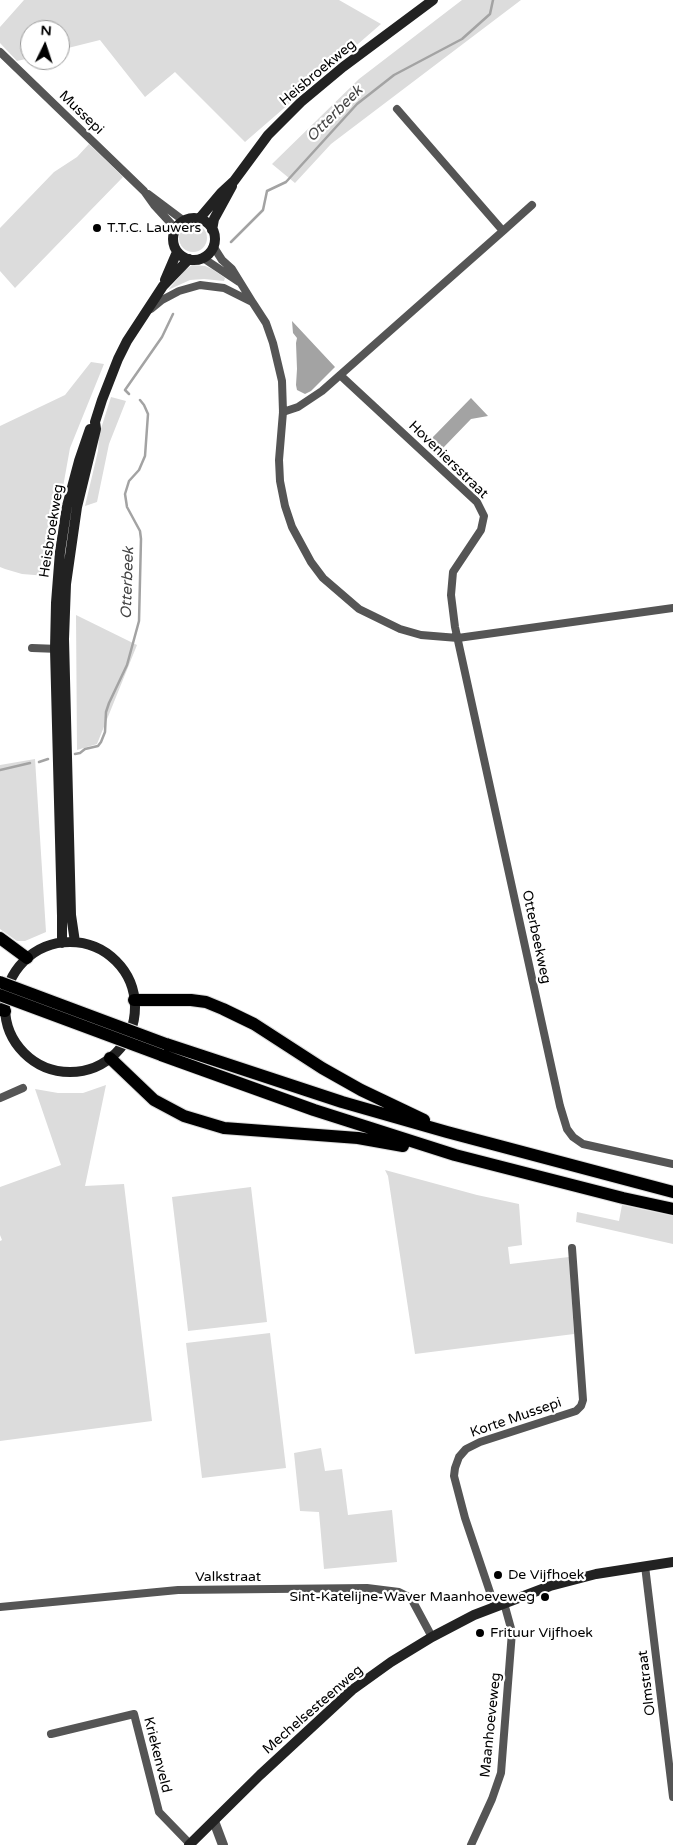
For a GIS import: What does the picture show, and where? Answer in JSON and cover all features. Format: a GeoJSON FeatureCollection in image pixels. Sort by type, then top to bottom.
{"type":"FeatureCollection","features":[{"type":"Feature","properties":{"kind":"highway"},"geometry":{"type":"LineString","coordinates":[[0,938],[27,958]]}},
{"type":"Feature","properties":{"kind":"highway"},"geometry":{"type":"LineString","coordinates":[[0,982],[314,1110],[425,1146],[595,1191],[673,1209]]}},
{"type":"Feature","properties":{"kind":"highway"},"geometry":{"type":"LineString","coordinates":[[0,995],[163,1049],[342,1102],[673,1192]]}},
{"type":"Feature","properties":{"kind":"highway"},"geometry":{"type":"LineString","coordinates":[[134,1000],[191,1000],[206,1002],[223,1009],[254,1024],[322,1068],[361,1090],[447,1132]]}},
{"type":"Feature","properties":{"kind":"highway"},"geometry":{"type":"LineString","coordinates":[[110,1058],[154,1100],[184,1116],[216,1125],[270,1132],[358,1138],[408,1147],[425,1146]]}},
{"type":"Feature","properties":{"kind":"main road","name":"Heisbroekweg"},"geometry":{"type":"LineString","coordinates":[[213,246],[214,235],[212,230],[214,219],[234,181],[268,135],[301,102],[343,67],[433,0]]}},
{"type":"Feature","properties":{"kind":"main road","name":"Heisbroekweg"},"geometry":{"type":"LineString","coordinates":[[199,219],[234,181]]}},
{"type":"Feature","properties":{"kind":"main road"},"geometry":{"type":"LineString","coordinates":[[176,229],[184,221],[199,219],[204,221],[212,230]]}},
{"type":"Feature","properties":{"kind":"main road","name":"Heisbroekweg"},"geometry":{"type":"LineString","coordinates":[[75,942],[65,848],[59,649],[70,553],[77,507],[96,429],[95,422],[113,372],[127,341],[163,286],[178,252],[173,243],[176,229]]}},
{"type":"Feature","properties":{"kind":"main road"},"geometry":{"type":"LineString","coordinates":[[178,252],[189,260],[203,258],[211,251],[213,246]]}},
{"type":"Feature","properties":{"kind":"main road","name":"Heisbroekweg"},"geometry":{"type":"LineString","coordinates":[[163,286],[189,260]]}},
{"type":"Feature","properties":{"kind":"main road","name":"Heisbroekweg"},"geometry":{"type":"LineString","coordinates":[[62,942],[65,848]]}},
{"type":"Feature","properties":{"kind":"main road"},"geometry":{"type":"LineString","coordinates":[[75,942],[99,949],[118,964],[129,980],[134,1000],[134,1016],[130,1031],[124,1042],[110,1058],[80,1070],[60,1070],[35,1061],[18,1046],[2,1011],[8,986],[19,966],[27,958],[49,945],[75,942]]}},
{"type":"Feature","properties":{"kind":"main road","name":"Mechelsesteenweg"},"geometry":{"type":"LineString","coordinates":[[190,1845],[260,1775],[352,1690],[391,1662],[432,1637],[500,1605],[550,1586],[596,1574],[673,1562]]}},
{"type":"Feature","properties":{"kind":"street","name":"Mussepi"},"geometry":{"type":"LineString","coordinates":[[0,52],[144,192],[176,229]]}},
{"type":"Feature","properties":{"kind":"street"},"geometry":{"type":"LineString","coordinates":[[397,109],[503,231]]}},
{"type":"Feature","properties":{"kind":"street","name":"Mussepi"},"geometry":{"type":"LineString","coordinates":[[144,192],[158,200],[184,221]]}},
{"type":"Feature","properties":{"kind":"street"},"geometry":{"type":"LineString","coordinates":[[282,412],[298,407],[310,400],[532,205]]}},
{"type":"Feature","properties":{"kind":"street"},"geometry":{"type":"LineString","coordinates":[[213,246],[222,260],[232,269],[266,323],[274,343],[282,381],[280,481],[292,527],[311,562],[338,592],[359,609],[400,629],[421,635],[458,638],[673,608]]}},
{"type":"Feature","properties":{"kind":"street"},"geometry":{"type":"LineString","coordinates":[[203,258],[239,282]]}},
{"type":"Feature","properties":{"kind":"street"},"geometry":{"type":"LineString","coordinates":[[143,316],[162,300],[179,291],[200,286],[224,288],[253,303]]}},
{"type":"Feature","properties":{"kind":"street","name":"Hoveniersstraat"},"geometry":{"type":"LineString","coordinates":[[340,375],[476,502],[484,516],[482,530],[454,572],[451,595],[458,638]]}},
{"type":"Feature","properties":{"kind":"street","name":"Otterbeekweg"},"geometry":{"type":"LineString","coordinates":[[458,638],[560,1106],[567,1128],[573,1137],[583,1144],[673,1164]]}},
{"type":"Feature","properties":{"kind":"street"},"geometry":{"type":"LineString","coordinates":[[32,648],[59,649]]}},
{"type":"Feature","properties":{"kind":"street"},"geometry":{"type":"LineString","coordinates":[[0,1098],[23,1088]]}},
{"type":"Feature","properties":{"kind":"street","name":"Korte Mussepi"},"geometry":{"type":"LineString","coordinates":[[500,1605],[465,1518],[454,1476],[455,1468],[459,1457],[466,1449],[480,1442],[576,1411],[581,1406],[583,1400],[572,1248]]}},
{"type":"Feature","properties":{"kind":"street","name":"Olmstraat"},"geometry":{"type":"LineString","coordinates":[[645,1566],[673,1797]]}},
{"type":"Feature","properties":{"kind":"street","name":"Valkstraat"},"geometry":{"type":"LineString","coordinates":[[0,1607],[178,1590],[367,1588],[399,1592],[411,1598],[432,1637]]}},
{"type":"Feature","properties":{"kind":"street","name":"Maanhoeveweg"},"geometry":{"type":"LineString","coordinates":[[471,1845],[492,1799],[501,1773],[512,1632],[500,1605]]}},
{"type":"Feature","properties":{"kind":"street","name":"Kriekenveld"},"geometry":{"type":"LineString","coordinates":[[51,1734],[134,1714],[159,1812],[190,1845]]}},
{"type":"Feature","properties":{"kind":"street"},"geometry":{"type":"LineString","coordinates":[[214,1821],[223,1845]]}},
{"type":"Feature","properties":{"kind":"shaded area"},"geometry":{"type":"Polygon","coordinates":[[[24,0],[339,0],[381,24],[245,142],[175,72],[145,97],[100,40],[70,48],[70,20],[20,20],[20,60],[17,61],[0,43],[0,27],[24,0]]]}},
{"type":"Feature","properties":{"kind":"shaded area"},"geometry":{"type":"Polygon","coordinates":[[[462,0],[521,0],[331,144],[295,183],[272,164],[359,79],[462,0]]]}},
{"type":"Feature","properties":{"kind":"shaded area"},"geometry":{"type":"Polygon","coordinates":[[[89,144],[123,177],[15,288],[0,271],[0,228],[54,172],[77,157],[89,144]]]}},
{"type":"Feature","properties":{"kind":"shaded area"},"geometry":{"type":"Polygon","coordinates":[[[193,224],[203,228],[207,238],[203,248],[193,252],[183,248],[179,238],[183,228],[193,224]]]}},
{"type":"Feature","properties":{"kind":"shaded area"},"geometry":{"type":"Polygon","coordinates":[[[192,265],[205,266],[212,269],[225,278],[224,281],[190,280],[168,290],[185,270],[192,265]]]}},
{"type":"Feature","properties":{"kind":"shaded area"},"geometry":{"type":"Polygon","coordinates":[[[292,321],[335,367],[311,391],[305,394],[297,390],[296,385],[297,338],[293,333],[292,321]]]}},
{"type":"Feature","properties":{"kind":"shaded area"},"geometry":{"type":"Polygon","coordinates":[[[91,362],[104,364],[70,448],[47,576],[22,574],[0,567],[0,426],[65,395],[91,362]]]}},
{"type":"Feature","properties":{"kind":"shaded area"},"geometry":{"type":"Polygon","coordinates":[[[111,397],[126,401],[109,444],[97,502],[85,506],[98,451],[99,435],[111,397]]]}},
{"type":"Feature","properties":{"kind":"shaded area"},"geometry":{"type":"Polygon","coordinates":[[[471,398],[488,416],[471,419],[443,448],[432,438],[471,398]]]}},
{"type":"Feature","properties":{"kind":"shaded area"},"geometry":{"type":"Polygon","coordinates":[[[76,615],[137,645],[97,744],[77,750],[76,615]]]}},
{"type":"Feature","properties":{"kind":"shaded area"},"geometry":{"type":"Polygon","coordinates":[[[35,759],[46,932],[25,941],[17,941],[0,929],[0,765],[35,759]]]}},
{"type":"Feature","properties":{"kind":"shaded area"},"geometry":{"type":"Polygon","coordinates":[[[106,1085],[85,1186],[124,1184],[152,1421],[0,1441],[0,1241],[2,1240],[0,1235],[0,1187],[61,1165],[35,1089],[58,1093],[83,1093],[106,1085]]]}},
{"type":"Feature","properties":{"kind":"shaded area"},"geometry":{"type":"Polygon","coordinates":[[[385,1170],[477,1195],[519,1204],[522,1245],[508,1247],[510,1264],[569,1257],[574,1334],[415,1354],[388,1176],[385,1170]]]}},
{"type":"Feature","properties":{"kind":"shaded area"},"geometry":{"type":"Polygon","coordinates":[[[251,1187],[267,1322],[188,1331],[172,1197],[251,1187]]]}},
{"type":"Feature","properties":{"kind":"shaded area"},"geometry":{"type":"Polygon","coordinates":[[[622,1205],[673,1216],[673,1244],[576,1222],[577,1212],[619,1221],[622,1205]]]}},
{"type":"Feature","properties":{"kind":"shaded area"},"geometry":{"type":"Polygon","coordinates":[[[270,1333],[286,1468],[202,1478],[186,1343],[270,1333]]]}},
{"type":"Feature","properties":{"kind":"shaded area"},"geometry":{"type":"Polygon","coordinates":[[[321,1448],[325,1471],[342,1469],[348,1515],[392,1510],[397,1562],[324,1569],[319,1512],[300,1511],[294,1453],[321,1448]]]}},
{"type":"Feature","properties":{"kind":"waterway","name":"Otterbeek"},"geometry":{"type":"LineString","coordinates":[[231,242],[263,210],[267,191],[286,182],[357,104],[394,75],[462,39],[490,14],[493,0]]}},
{"type":"Feature","properties":{"kind":"waterway","name":"Otterbeek"},"geometry":{"type":"LineString","coordinates":[[129,394],[125,390],[162,337],[173,314]]}},
{"type":"Feature","properties":{"kind":"waterway","name":"Otterbeek"},"geometry":{"type":"LineString","coordinates":[[75,754],[98,746],[101,742],[105,732],[106,712],[127,665],[139,621],[141,539],[140,531],[127,507],[125,494],[129,481],[139,470],[145,456],[148,414],[140,400]]}},
{"type":"Feature","properties":{"kind":"waterway","name":"Otterbeek"},"geometry":{"type":"LineString","coordinates":[[39,762],[48,759]]}},
{"type":"Feature","properties":{"kind":"waterway","name":"Otterbeek"},"geometry":{"type":"LineString","coordinates":[[0,770],[30,763]]}},
{"type":"Feature","properties":{"kind":"place","name":"T.T.C. Lauwers"},"geometry":{"type":"Point","coordinates":[97,228]}},
{"type":"Feature","properties":{"kind":"place","name":"De Vijfhoek"},"geometry":{"type":"Point","coordinates":[498,1575]}},
{"type":"Feature","properties":{"kind":"place","name":"Sint-Katelijne-Waver Maanhoeveweg"},"geometry":{"type":"Point","coordinates":[545,1597]}},
{"type":"Feature","properties":{"kind":"place","name":"Frituur Vijfhoek"},"geometry":{"type":"Point","coordinates":[480,1633]}}]}
